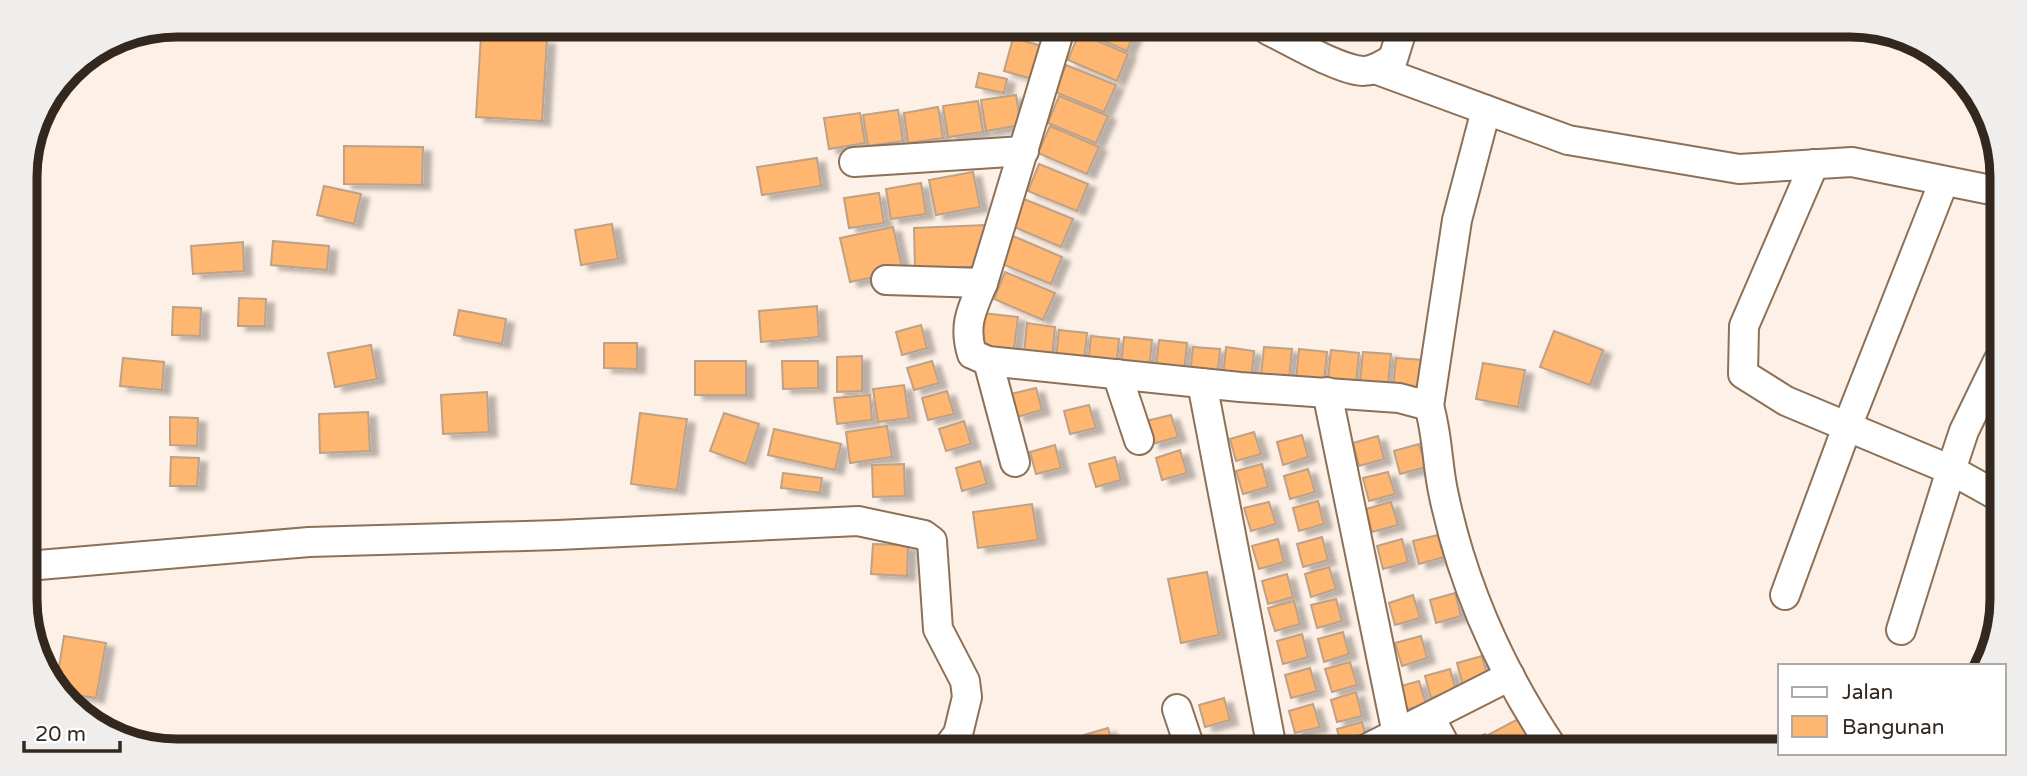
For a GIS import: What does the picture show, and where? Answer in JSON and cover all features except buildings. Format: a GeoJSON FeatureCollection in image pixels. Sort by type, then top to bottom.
{"type":"FeatureCollection","features":[{"type":"Feature","properties":{"kind":"street"},"geometry":{"type":"LineString","coordinates":[[1058,37],[983,282],[968,319],[968,340],[972,354],[988,360],[1202,383],[1399,398],[1429,406]]}},
{"type":"Feature","properties":{"kind":"street"},"geometry":{"type":"LineString","coordinates":[[1283,37],[1345,66],[1362,71],[1376,69],[1393,59],[1400,37]]}},
{"type":"Feature","properties":{"kind":"street"},"geometry":{"type":"LineString","coordinates":[[1376,69],[1569,140],[1739,169],[1852,162],[1990,190]]}},
{"type":"Feature","properties":{"kind":"street"},"geometry":{"type":"LineString","coordinates":[[1486,110],[1457,220],[1429,406],[1436,431],[1443,494],[1464,570],[1482,621],[1510,676],[1547,739]]}},
{"type":"Feature","properties":{"kind":"street"},"geometry":{"type":"LineString","coordinates":[[854,162],[1024,151]]}},
{"type":"Feature","properties":{"kind":"street"},"geometry":{"type":"LineString","coordinates":[[1814,164],[1744,326],[1743,374],[1786,401],[1951,470],[1990,492]]}},
{"type":"Feature","properties":{"kind":"street"},"geometry":{"type":"LineString","coordinates":[[1786,595],[1847,427],[1944,181]]}},
{"type":"Feature","properties":{"kind":"street"},"geometry":{"type":"LineString","coordinates":[[886,280],[983,282]]}},
{"type":"Feature","properties":{"kind":"street"},"geometry":{"type":"LineString","coordinates":[[988,360],[1015,462]]}},
{"type":"Feature","properties":{"kind":"street"},"geometry":{"type":"LineString","coordinates":[[1117,374],[1139,440]]}},
{"type":"Feature","properties":{"kind":"street"},"geometry":{"type":"LineString","coordinates":[[1901,630],[1964,431],[1990,377]]}},
{"type":"Feature","properties":{"kind":"street"},"geometry":{"type":"LineString","coordinates":[[1202,383],[1270,739]]}},
{"type":"Feature","properties":{"kind":"street"},"geometry":{"type":"LineString","coordinates":[[1327,392],[1397,734]]}},
{"type":"Feature","properties":{"kind":"street"},"geometry":{"type":"LineString","coordinates":[[37,565],[309,542],[866,522],[923,535],[932,541],[938,629],[965,681],[967,697],[958,734],[954,739]]}},
{"type":"Feature","properties":{"kind":"street"},"geometry":{"type":"LineString","coordinates":[[1387,739],[1510,676]]}},
{"type":"Feature","properties":{"kind":"street"},"geometry":{"type":"LineString","coordinates":[[1177,709],[1187,739]]}},
{"type":"Feature","properties":{"kind":"street"},"geometry":{"type":"LineString","coordinates":[[1430,717],[1442,739]]}}]}
